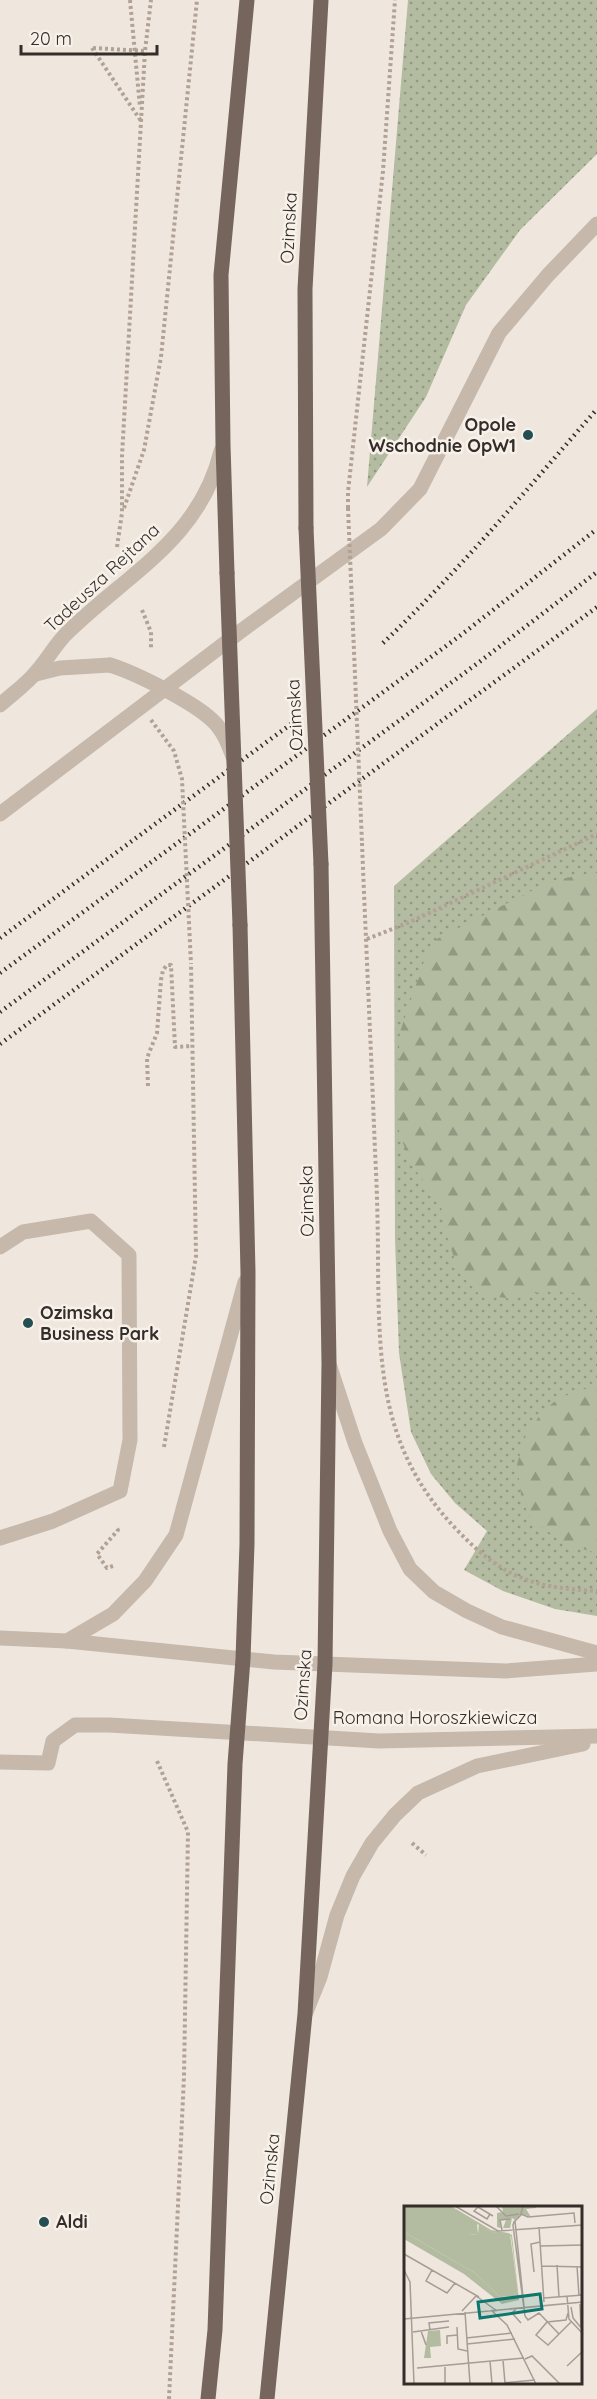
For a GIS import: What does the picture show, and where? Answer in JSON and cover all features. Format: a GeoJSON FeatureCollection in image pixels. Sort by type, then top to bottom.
{"type":"FeatureCollection","features":[{"type":"Feature","properties":{"kind":"main road"},"geometry":{"type":"LineString","coordinates":[[208,2399],[214,2330],[234,1775],[243,1659],[248,1544],[248,1272],[240,925],[223,445],[221,275],[247,0]]}},
{"type":"Feature","properties":{"kind":"main road","name":"Ozimska"},"geometry":{"type":"LineString","coordinates":[[267,2399],[305,2014],[325,1664],[329,1363],[321,864],[306,528],[305,289],[321,0]]}},
{"type":"Feature","properties":{"kind":"street"},"geometry":{"type":"LineString","coordinates":[[0,814],[241,631],[381,529],[420,489],[499,333],[548,275],[597,224]]}},
{"type":"Feature","properties":{"kind":"street","name":"Tadeusza Rejtana"},"geometry":{"type":"LineString","coordinates":[[0,705],[36,674],[67,633],[171,544],[206,495],[223,445]]}},
{"type":"Feature","properties":{"kind":"street","name":"Tadeusza Rejtana"},"geometry":{"type":"LineString","coordinates":[[36,674],[60,668],[110,665],[145,680],[195,708],[213,721],[225,736],[234,760]]}},
{"type":"Feature","properties":{"kind":"street"},"geometry":{"type":"LineString","coordinates":[[0,1247],[23,1232],[91,1221],[129,1255],[130,1440],[120,1491],[53,1521],[0,1538]]}},
{"type":"Feature","properties":{"kind":"street"},"geometry":{"type":"LineString","coordinates":[[67,1641],[118,1610],[145,1581],[176,1535],[248,1272]]}},
{"type":"Feature","properties":{"kind":"street"},"geometry":{"type":"LineString","coordinates":[[329,1363],[355,1443],[390,1531],[410,1569],[434,1592],[502,1627],[597,1653]]}},
{"type":"Feature","properties":{"kind":"street"},"geometry":{"type":"LineString","coordinates":[[0,1638],[67,1641],[243,1659],[325,1664],[506,1671],[597,1664]]}},
{"type":"Feature","properties":{"kind":"street","name":"Romana Horoszkiewicza"},"geometry":{"type":"LineString","coordinates":[[0,1762],[48,1763],[53,1741],[75,1725],[379,1741],[597,1739]]}},
{"type":"Feature","properties":{"kind":"street"},"geometry":{"type":"LineString","coordinates":[[305,2014],[320,1977],[337,1915],[353,1876],[372,1843],[395,1815],[418,1793],[477,1766],[597,1739]]}},
{"type":"Feature","properties":{"kind":"path"},"geometry":{"type":"LineString","coordinates":[[130,0],[142,122]]}},
{"type":"Feature","properties":{"kind":"path"},"geometry":{"type":"LineString","coordinates":[[116,553],[122,513],[122,456],[145,51],[151,0]]}},
{"type":"Feature","properties":{"kind":"path"},"geometry":{"type":"LineString","coordinates":[[122,513],[144,450],[162,357],[197,0]]}},
{"type":"Feature","properties":{"kind":"path"},"geometry":{"type":"LineString","coordinates":[[395,0],[384,171],[348,508],[378,1223],[379,1331],[386,1396],[404,1455],[424,1490],[451,1524],[484,1558],[503,1570],[540,1584],[597,1591]]}},
{"type":"Feature","properties":{"kind":"path"},"geometry":{"type":"LineString","coordinates":[[142,122],[92,48],[145,51]]}},
{"type":"Feature","properties":{"kind":"path"},"geometry":{"type":"LineString","coordinates":[[140,606],[151,632]]}},
{"type":"Feature","properties":{"kind":"path"},"geometry":{"type":"LineString","coordinates":[[149,717],[174,751],[182,779],[191,964],[196,1256],[163,1455]]}},
{"type":"Feature","properties":{"kind":"path"},"geometry":{"type":"LineString","coordinates":[[367,939],[410,922],[597,834]]}},
{"type":"Feature","properties":{"kind":"path"},"geometry":{"type":"LineString","coordinates":[[148,1086],[147,1058],[157,1033],[161,980],[163,970],[167,965],[171,965],[175,1047],[192,1046]]}},
{"type":"Feature","properties":{"kind":"path"},"geometry":{"type":"LineString","coordinates":[[107,1568],[97,1554],[118,1530],[115,1527]]}},
{"type":"Feature","properties":{"kind":"path"},"geometry":{"type":"LineString","coordinates":[[157,1754],[157,1761],[188,1832],[185,2064],[169,2399]]}},
{"type":"Feature","properties":{"kind":"green space"},"geometry":{"type":"Polygon","coordinates":[[[408,0],[597,0],[597,154],[520,230],[466,305],[426,397],[367,487],[408,0]]]}},
{"type":"Feature","properties":{"kind":"green space"},"geometry":{"type":"Polygon","coordinates":[[[597,709],[597,1616],[555,1609],[503,1591],[464,1570],[487,1531],[455,1503],[431,1474],[411,1432],[399,1353],[395,1239],[394,886],[597,709]]]}},
{"type":"Feature","properties":{"kind":"green space"},"geometry":{"type":"Polygon","coordinates":[[[597,873],[597,1312],[578,1293],[547,1290],[511,1299],[479,1294],[460,1274],[448,1240],[440,1202],[410,1163],[399,1131],[397,1084],[400,1032],[423,964],[435,940],[551,881],[597,873]]]}},
{"type":"Feature","properties":{"kind":"green space"},"geometry":{"type":"Polygon","coordinates":[[[597,1377],[597,1553],[568,1545],[534,1522],[522,1502],[517,1464],[526,1435],[543,1411],[559,1398],[588,1388],[597,1377]]]}},
{"type":"Feature","properties":{"kind":"railway"},"geometry":{"type":"LineString","coordinates":[[383,643],[466,558],[597,409]]}},
{"type":"Feature","properties":{"kind":"railway"},"geometry":{"type":"LineString","coordinates":[[0,973],[461,635],[597,529]]}},
{"type":"Feature","properties":{"kind":"railway"},"geometry":{"type":"LineString","coordinates":[[0,1012],[478,663],[597,572]]}},
{"type":"Feature","properties":{"kind":"railway"},"geometry":{"type":"LineString","coordinates":[[0,1044],[597,607]]}},
{"type":"Feature","properties":{"kind":"railway"},"geometry":{"type":"LineString","coordinates":[[0,938],[302,716]]}},
{"type":"Feature","properties":{"kind":"place","name":"Opole Wschodnie OpW1"},"geometry":{"type":"Point","coordinates":[528,435]}},
{"type":"Feature","properties":{"kind":"place","name":"Ozimska Business Park"},"geometry":{"type":"Point","coordinates":[28,1323]}},
{"type":"Feature","properties":{"kind":"place","name":"Aldi"},"geometry":{"type":"Point","coordinates":[44,2222]}}]}
